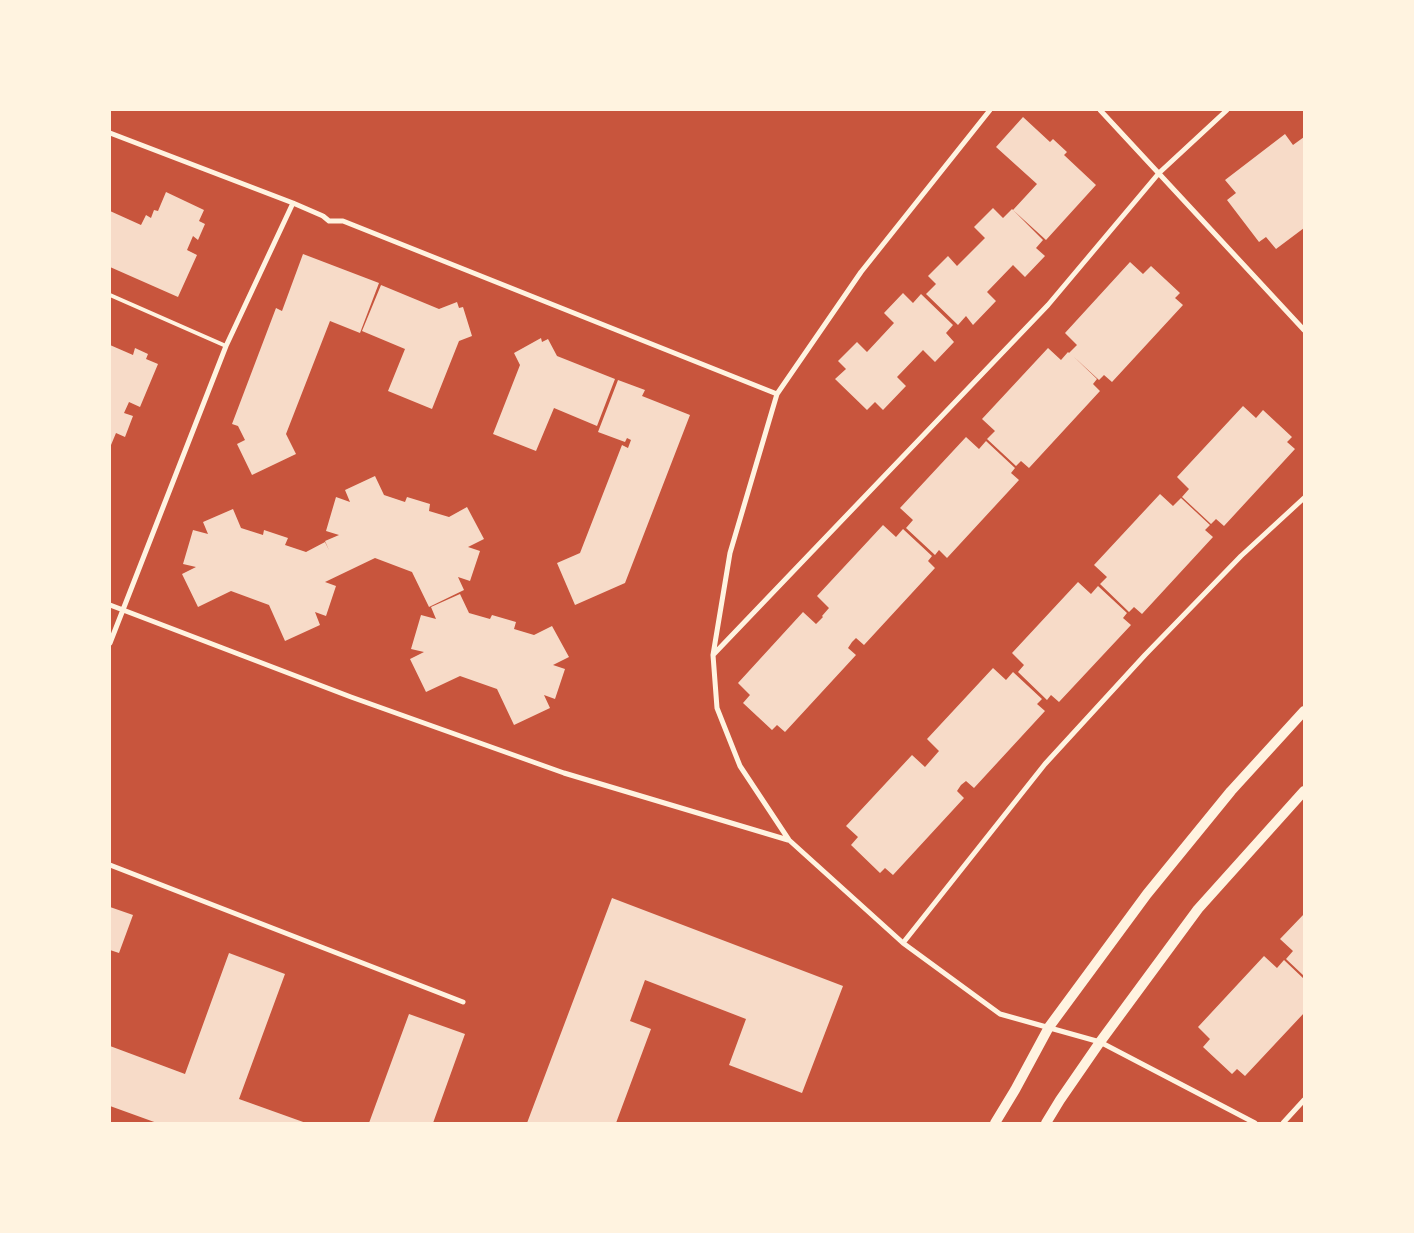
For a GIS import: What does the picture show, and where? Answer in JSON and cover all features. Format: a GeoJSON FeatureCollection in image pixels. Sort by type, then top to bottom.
{"type":"FeatureCollection","features":[{"type":"Feature","properties":{"kind":"main road"},"geometry":{"type":"LineString","coordinates":[[995,1123],[1015,1090],[1048,1027],[1147,894],[1231,791],[1304,711]]}},
{"type":"Feature","properties":{"kind":"main road"},"geometry":{"type":"LineString","coordinates":[[1046,1123],[1100,1042],[1198,909],[1304,791]]}},
{"type":"Feature","properties":{"kind":"street"},"geometry":{"type":"LineString","coordinates":[[990,110],[861,272],[777,394],[730,553],[713,655],[717,708],[740,766],[789,840],[903,943],[1000,1014],[1100,1042],[1255,1123]]}},
{"type":"Feature","properties":{"kind":"street"},"geometry":{"type":"LineString","coordinates":[[1100,110],[1304,330]]}},
{"type":"Feature","properties":{"kind":"street"},"geometry":{"type":"LineString","coordinates":[[713,655],[1048,305],[1159,173],[1227,110]]}},
{"type":"Feature","properties":{"kind":"street"},"geometry":{"type":"LineString","coordinates":[[110,133],[293,202],[323,216],[329,221],[343,221],[777,394]]}},
{"type":"Feature","properties":{"kind":"street"},"geometry":{"type":"LineString","coordinates":[[110,643],[226,346],[293,202]]}},
{"type":"Feature","properties":{"kind":"street"},"geometry":{"type":"LineString","coordinates":[[903,943],[1045,764],[1172,626],[1241,556],[1304,498]]}},
{"type":"Feature","properties":{"kind":"street"},"geometry":{"type":"LineString","coordinates":[[110,605],[351,697],[564,773],[789,840]]}},
{"type":"Feature","properties":{"kind":"street"},"geometry":{"type":"LineString","coordinates":[[110,865],[463,1002]]}},
{"type":"Feature","properties":{"kind":"street"},"geometry":{"type":"LineString","coordinates":[[1283,1123],[1304,1100]]}},
{"type":"Feature","properties":{"kind":"lane"},"geometry":{"type":"LineString","coordinates":[[110,295],[226,346]]}},
{"type":"Feature","properties":{"kind":"building"},"geometry":{"type":"Polygon","coordinates":[[[1023,117],[1050,142],[1053,139],[1067,152],[1064,155],[1096,185],[1046,240],[1013,210],[1037,184],[996,147],[1023,117]]]}},
{"type":"Feature","properties":{"kind":"building"},"geometry":{"type":"Polygon","coordinates":[[[1285,134],[1293,145],[1304,137],[1304,228],[1276,249],[1266,237],[1259,242],[1227,200],[1236,193],[1225,180],[1285,134]]]}},
{"type":"Feature","properties":{"kind":"building"},"geometry":{"type":"Polygon","coordinates":[[[166,192],[204,210],[199,221],[205,224],[198,240],[193,236],[187,250],[197,255],[178,297],[110,267],[110,211],[141,225],[146,215],[151,218],[154,210],[158,211],[166,192]]]}},
{"type":"Feature","properties":{"kind":"building"},"geometry":{"type":"Polygon","coordinates":[[[993,208],[1003,218],[1012,209],[1043,240],[1036,248],[1045,256],[1025,277],[1013,265],[987,292],[996,301],[973,325],[966,316],[958,325],[926,294],[936,284],[928,276],[948,256],[957,266],[985,238],[974,227],[993,208]]]}},
{"type":"Feature","properties":{"kind":"building"},"geometry":{"type":"Polygon","coordinates":[[[303,254],[379,283],[360,333],[330,321],[286,434],[296,454],[252,475],[237,444],[245,440],[238,426],[232,424],[276,308],[282,311],[303,254]]]}},
{"type":"Feature","properties":{"kind":"building"},"geometry":{"type":"Polygon","coordinates":[[[1130,262],[1143,274],[1151,266],[1180,293],[1175,298],[1183,305],[1112,382],[1104,375],[1099,380],[1073,356],[1097,379],[1093,384],[1100,391],[1029,468],[1021,461],[1016,466],[987,439],[995,431],[982,419],[1048,348],[1061,360],[1077,345],[1065,333],[1130,262]]]}},
{"type":"Feature","properties":{"kind":"building"},"geometry":{"type":"Polygon","coordinates":[[[381,285],[439,309],[457,302],[459,308],[463,307],[472,336],[459,341],[432,409],[388,391],[405,349],[362,331],[381,285]]]}},
{"type":"Feature","properties":{"kind":"building"},"geometry":{"type":"Polygon","coordinates":[[[903,293],[913,303],[921,294],[953,325],[946,333],[954,342],[935,362],[923,350],[897,377],[906,386],[883,410],[875,402],[867,410],[835,379],[846,369],[838,361],[857,342],[867,352],[894,323],[884,313],[903,293]]]}},
{"type":"Feature","properties":{"kind":"building"},"geometry":{"type":"Polygon","coordinates":[[[541,338],[542,342],[548,339],[557,356],[615,379],[597,426],[554,408],[536,451],[493,434],[520,365],[514,353],[541,338]]]}},
{"type":"Feature","properties":{"kind":"building"},"geometry":{"type":"Polygon","coordinates":[[[110,345],[133,355],[135,348],[148,354],[146,359],[158,364],[140,407],[129,402],[124,413],[133,416],[125,437],[116,433],[111,445],[110,444],[110,345]]]}},
{"type":"Feature","properties":{"kind":"building"},"geometry":{"type":"Polygon","coordinates":[[[618,380],[645,390],[642,396],[690,415],[625,583],[575,605],[557,563],[580,553],[622,445],[628,448],[631,440],[627,438],[625,442],[598,432],[618,380]]]}},
{"type":"Feature","properties":{"kind":"building"},"geometry":{"type":"Polygon","coordinates":[[[1243,406],[1256,418],[1263,410],[1292,437],[1287,442],[1295,449],[1224,526],[1216,519],[1211,524],[1182,497],[1189,489],[1177,477],[1243,406]]]}},
{"type":"Feature","properties":{"kind":"building"},"geometry":{"type":"Polygon","coordinates":[[[966,437],[979,449],[986,441],[1015,468],[1011,473],[1019,480],[947,558],[939,550],[935,555],[906,528],[913,520],[900,508],[966,437]]]}},
{"type":"Feature","properties":{"kind":"building"},"geometry":{"type":"Polygon","coordinates":[[[375,476],[384,495],[405,502],[407,497],[430,504],[429,511],[449,517],[467,507],[484,539],[468,547],[480,551],[470,581],[458,577],[464,590],[429,607],[412,572],[375,558],[325,582],[336,586],[326,616],[315,612],[320,625],[285,641],[269,605],[231,591],[198,607],[182,574],[196,567],[183,564],[193,530],[208,534],[203,522],[233,509],[241,528],[263,535],[264,530],[288,538],[285,545],[306,552],[325,542],[329,550],[325,541],[339,535],[326,531],[336,497],[350,502],[345,490],[375,476]]]}},
{"type":"Feature","properties":{"kind":"building"},"geometry":{"type":"Polygon","coordinates":[[[1160,494],[1173,506],[1181,498],[1210,525],[1205,530],[1213,537],[1142,614],[1134,607],[1129,612],[1100,584],[1107,577],[1094,565],[1160,494]]]}},
{"type":"Feature","properties":{"kind":"building"},"geometry":{"type":"Polygon","coordinates":[[[883,525],[896,537],[903,529],[932,556],[928,561],[935,568],[864,645],[856,638],[852,642],[848,648],[856,655],[785,732],[777,725],[772,730],[743,703],[750,695],[738,683],[803,612],[816,624],[823,617],[829,608],[817,596],[883,525]]]}},
{"type":"Feature","properties":{"kind":"building"},"geometry":{"type":"Polygon","coordinates":[[[1078,582],[1091,594],[1098,586],[1127,613],[1123,618],[1131,625],[1059,702],[1051,695],[1047,700],[1018,672],[1024,665],[1012,653],[1078,582]]]}},
{"type":"Feature","properties":{"kind":"building"},"geometry":{"type":"Polygon","coordinates":[[[460,594],[469,613],[490,619],[492,615],[516,622],[514,629],[534,635],[552,626],[569,657],[553,665],[565,669],[555,699],[544,695],[550,708],[514,725],[497,689],[460,676],[426,692],[410,659],[424,652],[411,649],[421,615],[436,619],[431,607],[460,594]]]}},
{"type":"Feature","properties":{"kind":"building"},"geometry":{"type":"Polygon","coordinates":[[[993,668],[1006,680],[1013,672],[1042,699],[1037,704],[1045,711],[974,788],[966,781],[961,785],[957,791],[964,798],[893,875],[885,868],[880,873],[851,845],[858,837],[846,826],[912,755],[925,767],[939,751],[927,739],[993,668]]]}},
{"type":"Feature","properties":{"kind":"building"},"geometry":{"type":"Polygon","coordinates":[[[612,898],[843,986],[802,1093],[729,1065],[746,1019],[645,980],[630,1021],[651,1029],[616,1123],[527,1123],[612,898]]]}},
{"type":"Feature","properties":{"kind":"building"},"geometry":{"type":"Polygon","coordinates":[[[110,907],[133,915],[119,953],[110,950],[110,907]]]}},
{"type":"Feature","properties":{"kind":"building"},"geometry":{"type":"Polygon","coordinates":[[[1304,914],[1304,976],[1286,959],[1293,951],[1280,939],[1304,914]]]}},
{"type":"Feature","properties":{"kind":"building"},"geometry":{"type":"Polygon","coordinates":[[[229,953],[285,974],[239,1099],[306,1123],[157,1123],[110,1106],[110,1046],[185,1074],[229,953]]]}},
{"type":"Feature","properties":{"kind":"building"},"geometry":{"type":"Polygon","coordinates":[[[1264,956],[1277,968],[1284,960],[1304,979],[1304,1013],[1245,1076],[1237,1069],[1232,1074],[1203,1047],[1210,1039],[1198,1027],[1264,956]]]}},
{"type":"Feature","properties":{"kind":"building"},"geometry":{"type":"Polygon","coordinates":[[[409,1014],[465,1034],[433,1123],[369,1123],[409,1014]]]}}]}
